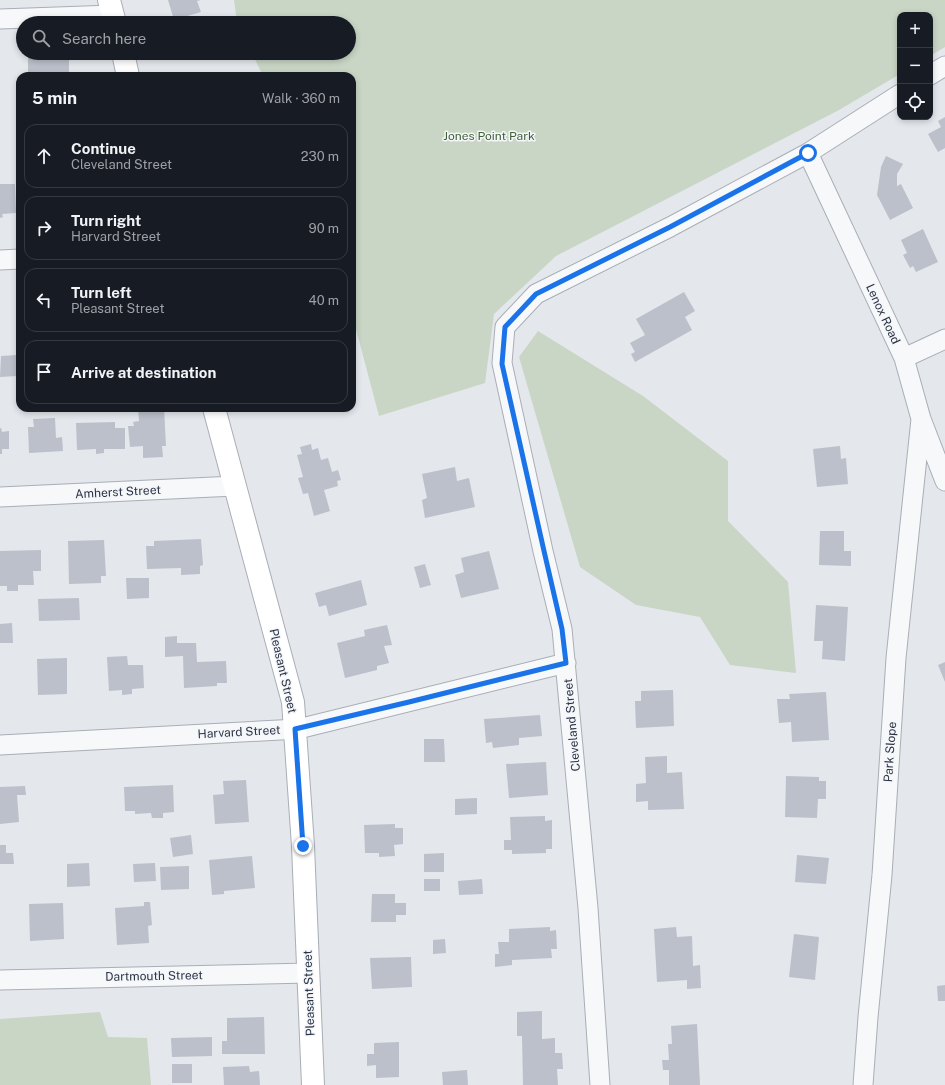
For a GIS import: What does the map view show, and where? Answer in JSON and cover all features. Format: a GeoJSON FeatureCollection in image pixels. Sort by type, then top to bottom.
{"type":"FeatureCollection","features":[{"type":"Feature","properties":{"kind":"street"},"geometry":{"type":"LineString","coordinates":[[56,16],[112,13]]}},
{"type":"Feature","properties":{"kind":"street"},"geometry":{"type":"LineString","coordinates":[[0,19],[16,18]]}},
{"type":"Feature","properties":{"kind":"street"},"geometry":{"type":"LineString","coordinates":[[125,60],[127,72]]}},
{"type":"Feature","properties":{"kind":"street"},"geometry":{"type":"LineString","coordinates":[[933,73],[945,66]]}},
{"type":"Feature","properties":{"kind":"street","name":"Cleveland Street"},"geometry":{"type":"LineString","coordinates":[[600,1085],[588,908],[562,629],[502,364],[505,327],[536,294],[670,227],[808,153],[897,96]]}},
{"type":"Feature","properties":{"kind":"street","name":"Lenox Road"},"geometry":{"type":"LineString","coordinates":[[808,153],[904,358],[921,419],[945,481]]}},
{"type":"Feature","properties":{"kind":"street"},"geometry":{"type":"LineString","coordinates":[[0,260],[16,259]]}},
{"type":"Feature","properties":{"kind":"street"},"geometry":{"type":"LineString","coordinates":[[904,358],[945,339]]}},
{"type":"Feature","properties":{"kind":"street","name":"Pleasant Street"},"geometry":{"type":"LineString","coordinates":[[215,412],[293,702],[303,846],[313,1085]]}},
{"type":"Feature","properties":{"kind":"street","name":"Park Slope"},"geometry":{"type":"LineString","coordinates":[[863,1085],[882,875],[896,658],[921,419]]}},
{"type":"Feature","properties":{"kind":"street","name":"Amherst Street"},"geometry":{"type":"LineString","coordinates":[[0,497],[235,486]]}},
{"type":"Feature","properties":{"kind":"street","name":"Harvard Street"},"geometry":{"type":"LineString","coordinates":[[0,745],[295,729],[566,663]]}},
{"type":"Feature","properties":{"kind":"street","name":"Dartmouth Street"},"geometry":{"type":"LineString","coordinates":[[0,980],[309,973]]}},
{"type":"Feature","properties":{"kind":"green space","name":"Jones Point Park"},"geometry":{"type":"Polygon","coordinates":[[[234,0],[945,0],[945,47],[933,54],[933,12],[897,12],[897,76],[839,110],[556,256],[494,314],[485,383],[379,416],[356,329],[356,72],[261,72],[255,60],[356,60],[356,16],[236,16],[234,0]]]}},
{"type":"Feature","properties":{"kind":"green space"},"geometry":{"type":"Polygon","coordinates":[[[538,331],[643,396],[728,461],[728,521],[788,582],[796,673],[730,665],[700,617],[636,605],[580,567],[519,357],[538,331]]]}},
{"type":"Feature","properties":{"kind":"green space"},"geometry":{"type":"Polygon","coordinates":[[[100,1012],[108,1037],[147,1038],[151,1085],[0,1085],[0,1019],[100,1012]]]}},
{"type":"Feature","properties":{"kind":"building"},"geometry":{"type":"Polygon","coordinates":[[[168,0],[201,0],[197,1],[201,12],[188,16],[173,16],[168,0]]]}},
{"type":"Feature","properties":{"kind":"building"},"geometry":{"type":"Polygon","coordinates":[[[28,60],[69,60],[69,72],[28,72],[28,60]]]}},
{"type":"Feature","properties":{"kind":"building"},"geometry":{"type":"Polygon","coordinates":[[[945,117],[945,148],[938,152],[928,134],[941,127],[938,121],[945,117]]]}},
{"type":"Feature","properties":{"kind":"building"},"geometry":{"type":"Polygon","coordinates":[[[886,156],[903,164],[897,174],[897,186],[901,184],[913,208],[890,220],[877,195],[881,167],[886,156]]]}},
{"type":"Feature","properties":{"kind":"building"},"geometry":{"type":"Polygon","coordinates":[[[0,184],[15,184],[16,213],[2,214],[3,217],[0,218],[0,184]]]}},
{"type":"Feature","properties":{"kind":"building"},"geometry":{"type":"Polygon","coordinates":[[[923,229],[938,262],[916,272],[913,266],[910,268],[903,255],[907,253],[901,240],[923,229]]]}},
{"type":"Feature","properties":{"kind":"building"},"geometry":{"type":"Polygon","coordinates":[[[684,292],[695,311],[685,317],[692,330],[635,362],[631,354],[635,352],[630,343],[645,335],[636,319],[684,292]]]}},
{"type":"Feature","properties":{"kind":"building"},"geometry":{"type":"Polygon","coordinates":[[[16,355],[16,376],[0,377],[1,356],[16,355]]]}},
{"type":"Feature","properties":{"kind":"building"},"geometry":{"type":"Polygon","coordinates":[[[138,412],[164,412],[166,446],[162,446],[163,457],[143,458],[143,446],[130,447],[128,426],[134,426],[133,422],[139,421],[138,412]]]}},
{"type":"Feature","properties":{"kind":"building"},"geometry":{"type":"Polygon","coordinates":[[[55,418],[56,438],[62,437],[63,451],[29,453],[28,427],[34,427],[33,419],[55,418]]]}},
{"type":"Feature","properties":{"kind":"building"},"geometry":{"type":"Polygon","coordinates":[[[115,422],[115,428],[125,428],[125,449],[104,449],[104,453],[96,454],[96,449],[77,450],[76,423],[115,422]]]}},
{"type":"Feature","properties":{"kind":"building"},"geometry":{"type":"Polygon","coordinates":[[[0,428],[2,432],[9,431],[9,449],[2,449],[2,454],[0,454],[0,428]]]}},
{"type":"Feature","properties":{"kind":"building"},"geometry":{"type":"Polygon","coordinates":[[[311,444],[312,450],[318,448],[321,460],[328,458],[332,472],[338,470],[341,480],[337,481],[338,486],[324,490],[330,511],[314,516],[308,493],[303,494],[298,478],[303,477],[297,455],[302,454],[300,447],[311,444]]]}},
{"type":"Feature","properties":{"kind":"building"},"geometry":{"type":"Polygon","coordinates":[[[840,446],[841,459],[846,458],[848,484],[817,487],[813,449],[840,446]]]}},
{"type":"Feature","properties":{"kind":"building"},"geometry":{"type":"Polygon","coordinates":[[[455,467],[457,481],[469,478],[475,507],[425,518],[422,500],[427,498],[422,474],[455,467]]]}},
{"type":"Feature","properties":{"kind":"building"},"geometry":{"type":"Polygon","coordinates":[[[820,531],[844,531],[844,551],[851,551],[851,566],[819,565],[820,531]]]}},
{"type":"Feature","properties":{"kind":"building"},"geometry":{"type":"Polygon","coordinates":[[[201,539],[203,565],[200,566],[200,574],[181,575],[181,568],[147,569],[146,546],[154,546],[154,541],[201,539]]]}},
{"type":"Feature","properties":{"kind":"building"},"geometry":{"type":"Polygon","coordinates":[[[104,540],[106,576],[101,576],[101,583],[69,584],[68,541],[104,540]]]}},
{"type":"Feature","properties":{"kind":"building"},"geometry":{"type":"Polygon","coordinates":[[[41,550],[41,571],[33,571],[34,585],[18,585],[18,591],[7,591],[7,586],[0,586],[0,551],[41,550]]]}},
{"type":"Feature","properties":{"kind":"building"},"geometry":{"type":"Polygon","coordinates":[[[489,551],[499,589],[461,598],[455,575],[464,572],[461,558],[489,551]]]}},
{"type":"Feature","properties":{"kind":"building"},"geometry":{"type":"Polygon","coordinates":[[[425,564],[431,585],[420,588],[414,567],[425,564]]]}},
{"type":"Feature","properties":{"kind":"building"},"geometry":{"type":"Polygon","coordinates":[[[126,578],[149,578],[149,598],[127,599],[126,578]]]}},
{"type":"Feature","properties":{"kind":"building"},"geometry":{"type":"Polygon","coordinates":[[[361,580],[367,605],[329,616],[326,605],[319,607],[315,593],[361,580]]]}},
{"type":"Feature","properties":{"kind":"building"},"geometry":{"type":"Polygon","coordinates":[[[79,598],[80,620],[39,621],[38,599],[79,598]]]}},
{"type":"Feature","properties":{"kind":"building"},"geometry":{"type":"Polygon","coordinates":[[[816,605],[848,607],[845,661],[822,659],[823,641],[814,641],[816,605]]]}},
{"type":"Feature","properties":{"kind":"building"},"geometry":{"type":"Polygon","coordinates":[[[12,623],[13,643],[0,643],[0,624],[12,623]]]}},
{"type":"Feature","properties":{"kind":"building"},"geometry":{"type":"Polygon","coordinates":[[[387,625],[392,645],[384,646],[389,663],[377,666],[377,670],[345,678],[337,643],[365,636],[364,630],[387,625]]]}},
{"type":"Feature","properties":{"kind":"building"},"geometry":{"type":"Polygon","coordinates":[[[177,636],[177,643],[196,643],[197,662],[226,661],[227,683],[217,683],[217,686],[184,688],[183,656],[165,657],[165,637],[177,636]]]}},
{"type":"Feature","properties":{"kind":"building"},"geometry":{"type":"Polygon","coordinates":[[[127,656],[128,665],[143,665],[144,688],[132,689],[132,694],[122,695],[122,690],[109,691],[107,657],[127,656]]]}},
{"type":"Feature","properties":{"kind":"building"},"geometry":{"type":"Polygon","coordinates":[[[67,658],[67,694],[38,695],[37,659],[67,658]]]}},
{"type":"Feature","properties":{"kind":"building"},"geometry":{"type":"Polygon","coordinates":[[[945,662],[945,682],[938,665],[945,662]]]}},
{"type":"Feature","properties":{"kind":"building"},"geometry":{"type":"Polygon","coordinates":[[[673,690],[674,726],[636,728],[635,701],[641,701],[641,691],[673,690]]]}},
{"type":"Feature","properties":{"kind":"building"},"geometry":{"type":"Polygon","coordinates":[[[826,692],[829,740],[792,742],[791,722],[779,723],[777,699],[790,699],[789,694],[826,692]]]}},
{"type":"Feature","properties":{"kind":"building"},"geometry":{"type":"Polygon","coordinates":[[[540,715],[542,736],[519,738],[519,745],[493,748],[492,742],[486,743],[484,719],[540,715]]]}},
{"type":"Feature","properties":{"kind":"building"},"geometry":{"type":"Polygon","coordinates":[[[424,739],[444,739],[445,762],[424,762],[424,739]]]}},
{"type":"Feature","properties":{"kind":"building"},"geometry":{"type":"Polygon","coordinates":[[[667,756],[667,773],[682,772],[684,809],[648,810],[648,801],[636,802],[636,784],[646,783],[645,757],[667,756]]]}},
{"type":"Feature","properties":{"kind":"building"},"geometry":{"type":"Polygon","coordinates":[[[546,762],[548,795],[509,798],[506,764],[546,762]]]}},
{"type":"Feature","properties":{"kind":"building"},"geometry":{"type":"Polygon","coordinates":[[[786,776],[819,777],[819,781],[826,781],[826,799],[818,799],[817,818],[785,817],[786,776]]]}},
{"type":"Feature","properties":{"kind":"building"},"geometry":{"type":"Polygon","coordinates":[[[246,780],[249,822],[215,824],[213,795],[224,794],[223,781],[246,780]]]}},
{"type":"Feature","properties":{"kind":"building"},"geometry":{"type":"Polygon","coordinates":[[[173,785],[174,812],[163,813],[163,818],[152,818],[151,813],[135,814],[135,811],[125,811],[124,787],[173,785]]]}},
{"type":"Feature","properties":{"kind":"building"},"geometry":{"type":"Polygon","coordinates":[[[25,786],[26,795],[17,795],[19,822],[0,824],[0,787],[25,786]]]}},
{"type":"Feature","properties":{"kind":"building"},"geometry":{"type":"Polygon","coordinates":[[[477,798],[477,814],[455,815],[455,799],[477,798]]]}},
{"type":"Feature","properties":{"kind":"building"},"geometry":{"type":"Polygon","coordinates":[[[545,816],[545,821],[552,820],[552,849],[546,849],[546,853],[512,854],[512,850],[504,850],[504,840],[511,840],[510,817],[545,816]]]}},
{"type":"Feature","properties":{"kind":"building"},"geometry":{"type":"Polygon","coordinates":[[[395,824],[395,828],[403,828],[403,844],[394,845],[395,856],[379,857],[379,853],[365,853],[364,825],[395,824]]]}},
{"type":"Feature","properties":{"kind":"building"},"geometry":{"type":"Polygon","coordinates":[[[191,835],[193,854],[173,857],[170,838],[191,835]]]}},
{"type":"Feature","properties":{"kind":"building"},"geometry":{"type":"Polygon","coordinates":[[[0,845],[6,845],[6,853],[13,853],[14,864],[0,864],[0,845]]]}},
{"type":"Feature","properties":{"kind":"building"},"geometry":{"type":"Polygon","coordinates":[[[444,853],[444,872],[424,872],[424,854],[444,853]]]}},
{"type":"Feature","properties":{"kind":"building"},"geometry":{"type":"Polygon","coordinates":[[[797,855],[829,858],[826,884],[795,882],[797,855]]]}},
{"type":"Feature","properties":{"kind":"building"},"geometry":{"type":"Polygon","coordinates":[[[252,856],[255,888],[224,891],[224,894],[212,895],[209,860],[252,856]]]}},
{"type":"Feature","properties":{"kind":"building"},"geometry":{"type":"Polygon","coordinates":[[[89,863],[90,886],[67,887],[67,864],[89,863]]]}},
{"type":"Feature","properties":{"kind":"building"},"geometry":{"type":"Polygon","coordinates":[[[155,863],[156,881],[134,882],[133,864],[155,863]]]}},
{"type":"Feature","properties":{"kind":"building"},"geometry":{"type":"Polygon","coordinates":[[[189,866],[189,889],[161,890],[160,867],[189,866]]]}},
{"type":"Feature","properties":{"kind":"building"},"geometry":{"type":"Polygon","coordinates":[[[424,879],[440,879],[440,891],[424,891],[424,879]]]}},
{"type":"Feature","properties":{"kind":"building"},"geometry":{"type":"Polygon","coordinates":[[[482,879],[483,894],[459,895],[458,881],[482,879]]]}},
{"type":"Feature","properties":{"kind":"building"},"geometry":{"type":"Polygon","coordinates":[[[372,894],[395,894],[395,903],[406,903],[406,915],[396,915],[396,922],[371,922],[372,894]]]}},
{"type":"Feature","properties":{"kind":"building"},"geometry":{"type":"Polygon","coordinates":[[[144,902],[150,902],[152,925],[148,926],[149,943],[117,945],[115,908],[144,906],[144,902]]]}},
{"type":"Feature","properties":{"kind":"building"},"geometry":{"type":"Polygon","coordinates":[[[63,903],[64,939],[30,941],[29,904],[63,903]]]}},
{"type":"Feature","properties":{"kind":"building"},"geometry":{"type":"Polygon","coordinates":[[[550,927],[550,931],[556,930],[557,949],[551,949],[552,958],[512,960],[512,965],[495,967],[495,954],[499,954],[498,942],[509,942],[509,929],[550,927]]]}},
{"type":"Feature","properties":{"kind":"building"},"geometry":{"type":"Polygon","coordinates":[[[676,927],[677,937],[692,936],[693,966],[700,965],[701,988],[687,989],[687,980],[657,982],[654,929],[676,927]]]}},
{"type":"Feature","properties":{"kind":"building"},"geometry":{"type":"Polygon","coordinates":[[[794,934],[819,937],[815,980],[789,977],[794,934]]]}},
{"type":"Feature","properties":{"kind":"building"},"geometry":{"type":"Polygon","coordinates":[[[445,939],[446,953],[433,954],[433,940],[445,939]]]}},
{"type":"Feature","properties":{"kind":"building"},"geometry":{"type":"Polygon","coordinates":[[[411,957],[412,987],[372,989],[370,958],[411,957]]]}},
{"type":"Feature","properties":{"kind":"building"},"geometry":{"type":"Polygon","coordinates":[[[945,985],[945,1001],[938,1001],[937,986],[945,985]]]}},
{"type":"Feature","properties":{"kind":"building"},"geometry":{"type":"Polygon","coordinates":[[[542,1011],[542,1039],[555,1038],[555,1053],[562,1053],[563,1069],[557,1069],[558,1085],[523,1085],[522,1036],[517,1036],[517,1012],[542,1011]]]}},
{"type":"Feature","properties":{"kind":"building"},"geometry":{"type":"Polygon","coordinates":[[[264,1017],[265,1054],[222,1054],[222,1041],[227,1041],[227,1018],[264,1017]]]}},
{"type":"Feature","properties":{"kind":"building"},"geometry":{"type":"Polygon","coordinates":[[[697,1024],[700,1085],[669,1085],[669,1070],[663,1070],[662,1060],[669,1060],[668,1044],[672,1044],[671,1026],[697,1024]]]}},
{"type":"Feature","properties":{"kind":"building"},"geometry":{"type":"Polygon","coordinates":[[[212,1037],[212,1056],[172,1057],[171,1038],[212,1037]]]}},
{"type":"Feature","properties":{"kind":"building"},"geometry":{"type":"Polygon","coordinates":[[[399,1042],[399,1077],[376,1078],[376,1065],[367,1066],[367,1054],[374,1054],[374,1043],[399,1042]]]}},
{"type":"Feature","properties":{"kind":"building"},"geometry":{"type":"Polygon","coordinates":[[[172,1064],[192,1064],[192,1083],[172,1083],[172,1064]]]}},
{"type":"Feature","properties":{"kind":"building"},"geometry":{"type":"Polygon","coordinates":[[[249,1066],[250,1072],[259,1071],[260,1085],[224,1085],[223,1067],[249,1066]]]}},
{"type":"Feature","properties":{"kind":"building"},"geometry":{"type":"Polygon","coordinates":[[[467,1070],[468,1085],[443,1085],[442,1072],[467,1070]]]}},
{"type":"Feature","properties":{"kind":"route"},"geometry":{"type":"LineString","coordinates":[[303,846],[295,729],[566,663],[562,629],[502,364],[505,327],[536,294],[670,227],[808,153]]}}]}
